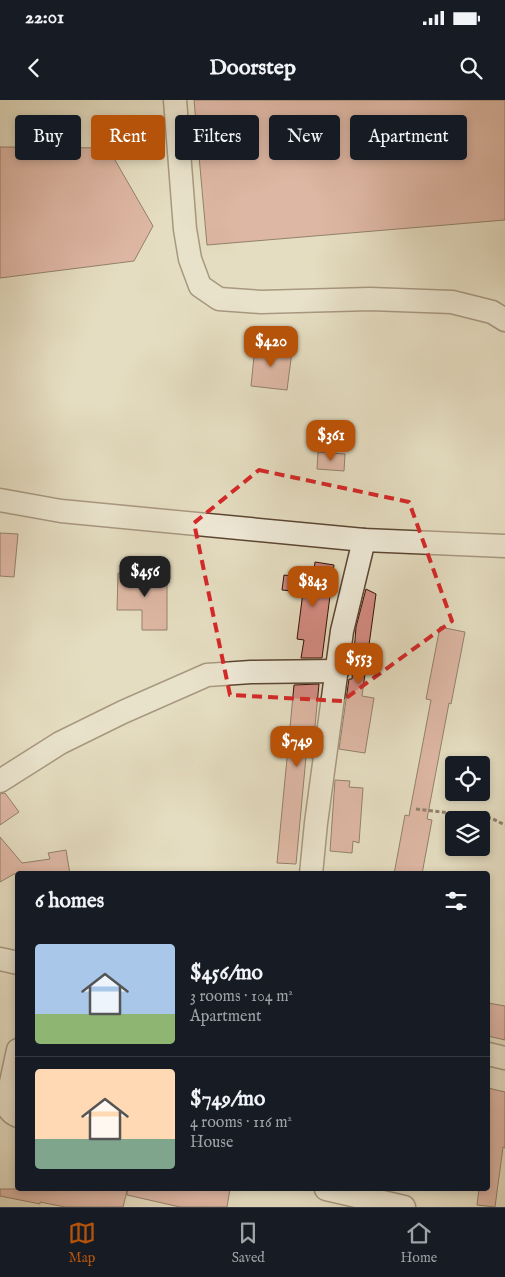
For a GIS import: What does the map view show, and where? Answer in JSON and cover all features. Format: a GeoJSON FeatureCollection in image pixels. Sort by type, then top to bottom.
{"type":"FeatureCollection","features":[{"type":"Feature","properties":{"kind":"street"},"geometry":{"type":"LineString","coordinates":[[175,100],[185,229],[190,260],[200,286],[220,299],[261,302],[370,298],[452,302],[492,312],[505,320]]}},
{"type":"Feature","properties":{"kind":"street"},"geometry":{"type":"LineString","coordinates":[[0,500],[61,511],[364,540],[505,546]]}},
{"type":"Feature","properties":{"kind":"street"},"geometry":{"type":"LineString","coordinates":[[311,871],[342,631],[364,540]]}},
{"type":"Feature","properties":{"kind":"street"},"geometry":{"type":"LineString","coordinates":[[0,782],[60,743],[123,712],[207,675],[251,672],[337,671]]}},
{"type":"Feature","properties":{"kind":"street"},"geometry":{"type":"LineString","coordinates":[[0,959],[15,962]]}},
{"type":"Feature","properties":{"kind":"street"},"geometry":{"type":"LineString","coordinates":[[490,1054],[505,1058]]}},
{"type":"Feature","properties":{"kind":"street"},"geometry":{"type":"LineString","coordinates":[[15,1064],[7,1101],[8,1108],[15,1114]]}},
{"type":"Feature","properties":{"kind":"street"},"geometry":{"type":"LineString","coordinates":[[337,1191],[400,1202]]}},
{"type":"Feature","properties":{"kind":"path"},"geometry":{"type":"LineString","coordinates":[[416,809],[491,818],[505,825]]}},
{"type":"Feature","properties":{"kind":"highlighted area"},"geometry":{"type":"Polygon","coordinates":[[[259,470],[409,502],[452,621],[342,701],[230,695],[194,523],[259,470]]]}},
{"type":"Feature","properties":{"kind":"building"},"geometry":{"type":"Polygon","coordinates":[[[194,100],[505,100],[505,220],[207,245],[199,160],[259,160],[259,115],[195,115],[194,100]]]}},
{"type":"Feature","properties":{"kind":"building"},"geometry":{"type":"Polygon","coordinates":[[[0,147],[15,147],[15,160],[81,160],[81,148],[91,148],[91,160],[115,160],[153,226],[134,261],[0,278],[0,147]]]}},
{"type":"Feature","properties":{"kind":"building"},"geometry":{"type":"Polygon","coordinates":[[[255,347],[292,351],[287,390],[251,386],[255,347]]]}},
{"type":"Feature","properties":{"kind":"building"},"geometry":{"type":"Polygon","coordinates":[[[318,452],[345,454],[344,471],[317,469],[318,452]]]}},
{"type":"Feature","properties":{"kind":"building"},"geometry":{"type":"Polygon","coordinates":[[[0,533],[18,534],[14,577],[0,576],[0,533]]]}},
{"type":"Feature","properties":{"kind":"building"},"geometry":{"type":"Polygon","coordinates":[[[315,562],[334,565],[322,658],[301,658],[304,640],[297,639],[303,592],[282,590],[284,575],[313,579],[315,562]]]}},
{"type":"Feature","properties":{"kind":"building"},"geometry":{"type":"Polygon","coordinates":[[[118,573],[167,574],[167,630],[142,630],[142,610],[117,610],[118,573]]]}},
{"type":"Feature","properties":{"kind":"building"},"geometry":{"type":"Polygon","coordinates":[[[366,589],[376,594],[362,696],[374,698],[365,753],[339,749],[349,679],[352,679],[356,627],[366,589]]]}},
{"type":"Feature","properties":{"kind":"building"},"geometry":{"type":"Polygon","coordinates":[[[440,627],[465,632],[451,704],[449,703],[427,819],[432,820],[423,871],[395,871],[405,815],[409,816],[431,700],[426,699],[440,627]]]}},
{"type":"Feature","properties":{"kind":"building"},"geometry":{"type":"Polygon","coordinates":[[[319,684],[312,758],[306,757],[296,864],[277,863],[294,685],[319,684]]]}},
{"type":"Feature","properties":{"kind":"building"},"geometry":{"type":"Polygon","coordinates":[[[335,780],[350,781],[349,787],[363,788],[359,843],[353,841],[352,853],[330,851],[335,780]]]}},
{"type":"Feature","properties":{"kind":"building"},"geometry":{"type":"Polygon","coordinates":[[[5,793],[19,812],[0,825],[0,794],[5,793]]]}},
{"type":"Feature","properties":{"kind":"building"},"geometry":{"type":"Polygon","coordinates":[[[0,837],[22,863],[50,859],[48,853],[66,850],[70,871],[15,871],[15,874],[0,882],[0,837]]]}},
{"type":"Feature","properties":{"kind":"building"},"geometry":{"type":"Polygon","coordinates":[[[490,1003],[505,1006],[505,1040],[490,1036],[490,1003]]]}},
{"type":"Feature","properties":{"kind":"building"},"geometry":{"type":"Polygon","coordinates":[[[490,1088],[505,1092],[505,1148],[503,1147],[495,1207],[477,1205],[479,1191],[490,1191],[490,1088]]]}},
{"type":"Feature","properties":{"kind":"building"},"geometry":{"type":"Polygon","coordinates":[[[0,1189],[15,1189],[15,1191],[127,1191],[123,1207],[65,1207],[0,1196],[0,1189]]]}},
{"type":"Feature","properties":{"kind":"building"},"geometry":{"type":"Polygon","coordinates":[[[127,1191],[230,1191],[227,1207],[180,1207],[127,1195],[127,1191]]]}}]}
